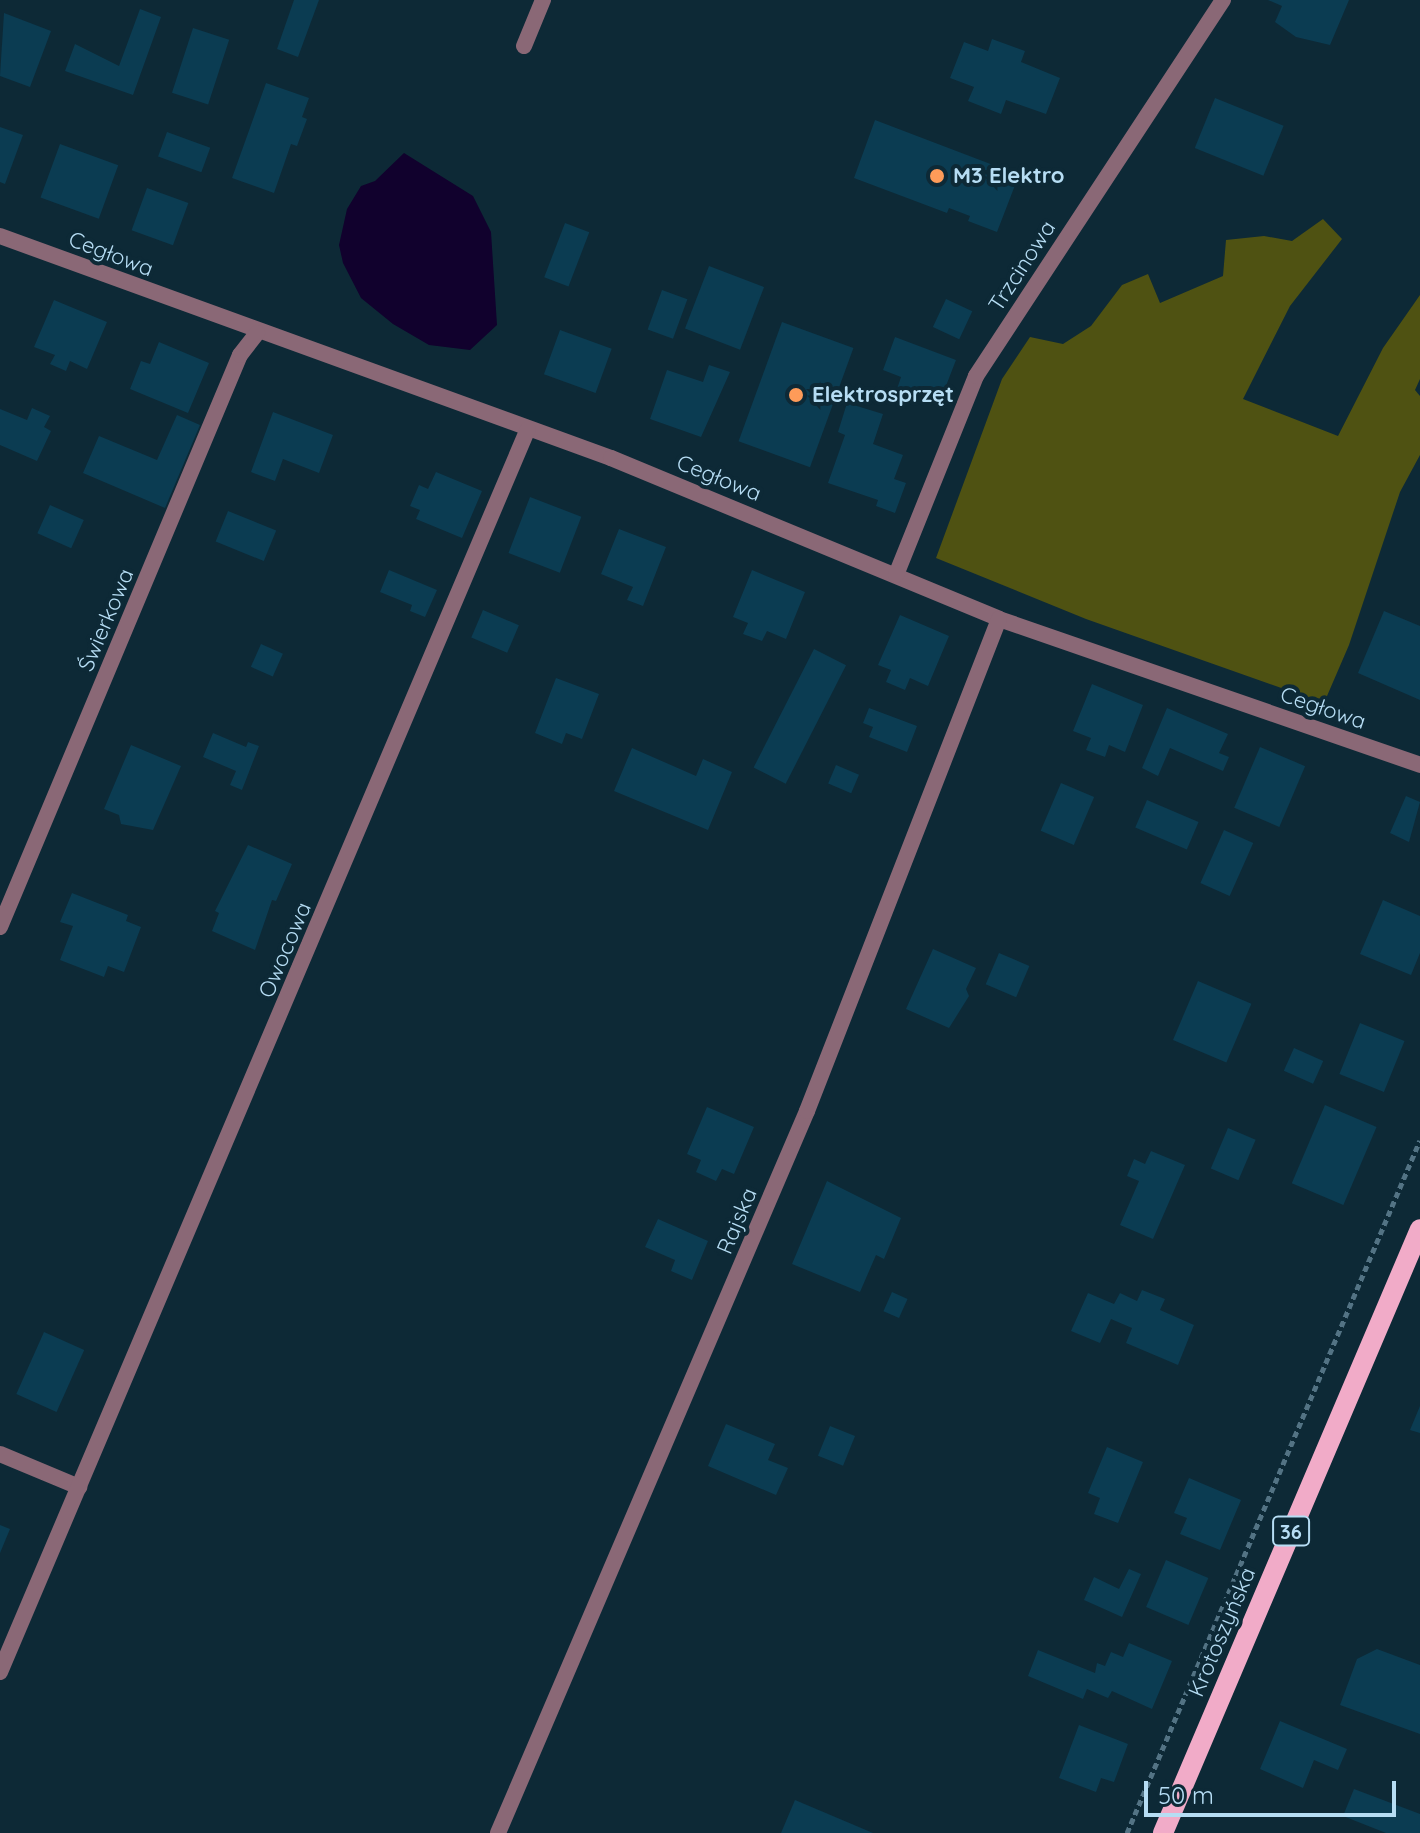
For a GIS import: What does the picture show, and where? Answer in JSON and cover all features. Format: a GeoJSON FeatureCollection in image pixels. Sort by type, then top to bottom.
{"type":"FeatureCollection","features":[{"type":"Feature","properties":{"kind":"main road","name":"Krotoszyńska"},"geometry":{"type":"LineString","coordinates":[[1163,1833],[1420,1229]]}},
{"type":"Feature","properties":{"kind":"street"},"geometry":{"type":"LineString","coordinates":[[524,46],[543,0]]}},
{"type":"Feature","properties":{"kind":"street","name":"Trzcinowa"},"geometry":{"type":"LineString","coordinates":[[896,575],[976,376],[1223,0]]}},
{"type":"Feature","properties":{"kind":"street","name":"Cegłowa"},"geometry":{"type":"LineString","coordinates":[[0,236],[257,333],[611,458],[999,619],[1420,765]]}},
{"type":"Feature","properties":{"kind":"street","name":"Świerkowa"},"geometry":{"type":"LineString","coordinates":[[0,927],[240,355],[257,333]]}},
{"type":"Feature","properties":{"kind":"street","name":"Owocowa"},"geometry":{"type":"LineString","coordinates":[[0,1672],[528,429]]}},
{"type":"Feature","properties":{"kind":"street","name":"Rajska"},"geometry":{"type":"LineString","coordinates":[[498,1833],[807,1111],[999,619]]}},
{"type":"Feature","properties":{"kind":"street"},"geometry":{"type":"LineString","coordinates":[[0,1454],[79,1487]]}},
{"type":"Feature","properties":{"kind":"path"},"geometry":{"type":"LineString","coordinates":[[1127,1833],[1420,1140]]}},
{"type":"Feature","properties":{"kind":"shaded area"},"geometry":{"type":"Polygon","coordinates":[[[404,153],[473,196],[491,232],[497,325],[470,350],[429,345],[393,324],[361,298],[343,263],[339,245],[347,209],[361,186],[375,181],[404,153]]]}},
{"type":"Feature","properties":{"kind":"shaded area"},"geometry":{"type":"Polygon","coordinates":[[[1323,219],[1342,239],[1290,306],[1243,399],[1338,436],[1383,348],[1420,295],[1420,379],[1415,390],[1420,396],[1420,455],[1400,492],[1349,645],[1324,703],[1086,619],[936,558],[1002,379],[1030,337],[1063,344],[1091,326],[1122,285],[1148,274],[1160,303],[1223,276],[1226,240],[1264,236],[1292,241],[1323,219]]]}},
{"type":"Feature","properties":{"kind":"building"},"geometry":{"type":"Polygon","coordinates":[[[294,0],[319,0],[298,57],[277,49],[294,0]]]}},
{"type":"Feature","properties":{"kind":"building"},"geometry":{"type":"Polygon","coordinates":[[[1268,0],[1349,0],[1330,45],[1296,37],[1275,22],[1282,6],[1268,0]]]}},
{"type":"Feature","properties":{"kind":"building"},"geometry":{"type":"Polygon","coordinates":[[[140,9],[161,17],[133,95],[65,71],[75,44],[119,66],[140,9]]]}},
{"type":"Feature","properties":{"kind":"building"},"geometry":{"type":"Polygon","coordinates":[[[4,13],[51,31],[30,87],[0,76],[4,13]]]}},
{"type":"Feature","properties":{"kind":"building"},"geometry":{"type":"Polygon","coordinates":[[[193,28],[229,40],[208,104],[172,93],[193,28]]]}},
{"type":"Feature","properties":{"kind":"building"},"geometry":{"type":"Polygon","coordinates":[[[992,39],[1025,51],[1021,62],[1060,78],[1046,114],[1006,100],[1001,114],[968,101],[974,87],[950,78],[964,42],[988,51],[992,39]]]}},
{"type":"Feature","properties":{"kind":"building"},"geometry":{"type":"Polygon","coordinates":[[[266,83],[309,98],[302,117],[307,119],[297,146],[291,144],[274,193],[232,178],[266,83]]]}},
{"type":"Feature","properties":{"kind":"building"},"geometry":{"type":"Polygon","coordinates":[[[1215,98],[1284,126],[1263,176],[1195,148],[1215,98]]]}},
{"type":"Feature","properties":{"kind":"building","name":"M3 Elektro"},"geometry":{"type":"Polygon","coordinates":[[[875,120],[1019,175],[997,232],[968,221],[970,216],[949,208],[947,213],[854,178],[875,120]]]}},
{"type":"Feature","properties":{"kind":"building"},"geometry":{"type":"Polygon","coordinates":[[[0,127],[23,135],[5,184],[0,182],[0,127]]]}},
{"type":"Feature","properties":{"kind":"building"},"geometry":{"type":"Polygon","coordinates":[[[167,132],[210,148],[201,172],[158,156],[167,132]]]}},
{"type":"Feature","properties":{"kind":"building"},"geometry":{"type":"Polygon","coordinates":[[[60,144],[118,165],[99,219],[41,198],[60,144]]]}},
{"type":"Feature","properties":{"kind":"building"},"geometry":{"type":"Polygon","coordinates":[[[147,188],[188,203],[173,245],[132,230],[147,188]]]}},
{"type":"Feature","properties":{"kind":"building"},"geometry":{"type":"Polygon","coordinates":[[[565,223],[589,232],[568,286],[544,277],[565,223]]]}},
{"type":"Feature","properties":{"kind":"building"},"geometry":{"type":"Polygon","coordinates":[[[709,266],[764,287],[740,350],[685,329],[709,266]]]}},
{"type":"Feature","properties":{"kind":"building"},"geometry":{"type":"Polygon","coordinates":[[[662,290],[687,299],[673,339],[648,329],[662,290]]]}},
{"type":"Feature","properties":{"kind":"building"},"geometry":{"type":"Polygon","coordinates":[[[946,299],[972,311],[959,339],[933,327],[946,299]]]}},
{"type":"Feature","properties":{"kind":"building"},"geometry":{"type":"Polygon","coordinates":[[[54,300],[107,322],[87,369],[70,361],[66,371],[50,364],[55,355],[34,347],[54,300]]]}},
{"type":"Feature","properties":{"kind":"building","name":"Elektrosprzęt"},"geometry":{"type":"Polygon","coordinates":[[[782,322],[853,348],[810,467],[739,441],[782,322]]]}},
{"type":"Feature","properties":{"kind":"building"},"geometry":{"type":"Polygon","coordinates":[[[560,330],[612,349],[596,393],[544,374],[560,330]]]}},
{"type":"Feature","properties":{"kind":"building"},"geometry":{"type":"Polygon","coordinates":[[[895,337],[956,360],[939,404],[897,389],[901,377],[883,370],[895,337]]]}},
{"type":"Feature","properties":{"kind":"building"},"geometry":{"type":"Polygon","coordinates":[[[159,342],[209,363],[188,413],[130,389],[141,361],[150,364],[159,342]]]}},
{"type":"Feature","properties":{"kind":"building"},"geometry":{"type":"Polygon","coordinates":[[[709,365],[730,372],[701,437],[650,419],[667,370],[703,382],[709,365]]]}},
{"type":"Feature","properties":{"kind":"building"},"geometry":{"type":"Polygon","coordinates":[[[847,403],[883,414],[873,444],[903,455],[894,479],[906,483],[895,513],[876,506],[878,500],[828,483],[845,435],[838,432],[847,403]]]}},
{"type":"Feature","properties":{"kind":"building"},"geometry":{"type":"Polygon","coordinates":[[[32,408],[50,416],[44,427],[51,431],[37,461],[0,445],[0,409],[27,420],[32,408]]]}},
{"type":"Feature","properties":{"kind":"building"},"geometry":{"type":"Polygon","coordinates":[[[273,412],[333,435],[319,473],[283,459],[275,481],[251,472],[273,412]]]}},
{"type":"Feature","properties":{"kind":"building"},"geometry":{"type":"Polygon","coordinates":[[[177,415],[200,425],[165,508],[83,473],[99,436],[157,460],[177,415]]]}},
{"type":"Feature","properties":{"kind":"building"},"geometry":{"type":"Polygon","coordinates":[[[436,472],[482,491],[462,538],[416,519],[420,510],[410,506],[419,485],[428,489],[436,472]]]}},
{"type":"Feature","properties":{"kind":"building"},"geometry":{"type":"Polygon","coordinates":[[[530,497],[581,517],[560,573],[508,553],[530,497]]]}},
{"type":"Feature","properties":{"kind":"building"},"geometry":{"type":"Polygon","coordinates":[[[50,505],[84,520],[71,548],[37,533],[50,505]]]}},
{"type":"Feature","properties":{"kind":"building"},"geometry":{"type":"Polygon","coordinates":[[[228,511],[276,530],[264,561],[216,542],[228,511]]]}},
{"type":"Feature","properties":{"kind":"building"},"geometry":{"type":"Polygon","coordinates":[[[619,529],[666,547],[643,606],[627,600],[633,587],[601,574],[619,529]]]}},
{"type":"Feature","properties":{"kind":"building"},"geometry":{"type":"Polygon","coordinates":[[[389,570],[437,590],[425,617],[410,611],[412,605],[380,592],[389,570]]]}},
{"type":"Feature","properties":{"kind":"building"},"geometry":{"type":"Polygon","coordinates":[[[752,570],[805,592],[786,639],[767,631],[762,641],[743,634],[748,623],[733,617],[752,570]]]}},
{"type":"Feature","properties":{"kind":"building"},"geometry":{"type":"Polygon","coordinates":[[[483,610],[519,625],[507,653],[471,638],[483,610]]]}},
{"type":"Feature","properties":{"kind":"building"},"geometry":{"type":"Polygon","coordinates":[[[1384,611],[1420,626],[1420,700],[1358,673],[1384,611]]]}},
{"type":"Feature","properties":{"kind":"building"},"geometry":{"type":"Polygon","coordinates":[[[900,615],[949,636],[928,686],[910,678],[905,690],[886,682],[891,670],[878,665],[900,615]]]}},
{"type":"Feature","properties":{"kind":"building"},"geometry":{"type":"Polygon","coordinates":[[[261,644],[283,654],[273,677],[251,667],[261,644]]]}},
{"type":"Feature","properties":{"kind":"building"},"geometry":{"type":"Polygon","coordinates":[[[814,649],[846,665],[786,784],[754,768],[814,649]]]}},
{"type":"Feature","properties":{"kind":"building"},"geometry":{"type":"Polygon","coordinates":[[[556,678],[599,694],[582,739],[566,733],[562,744],[535,733],[556,678]]]}},
{"type":"Feature","properties":{"kind":"building"},"geometry":{"type":"Polygon","coordinates":[[[1092,684],[1143,705],[1125,752],[1109,745],[1105,757],[1086,750],[1091,738],[1073,731],[1092,684]]]}},
{"type":"Feature","properties":{"kind":"building"},"geometry":{"type":"Polygon","coordinates":[[[869,708],[917,726],[907,752],[869,737],[873,727],[863,723],[869,708]]]}},
{"type":"Feature","properties":{"kind":"building"},"geometry":{"type":"Polygon","coordinates":[[[1167,708],[1228,734],[1219,753],[1229,757],[1223,771],[1170,748],[1158,776],[1142,768],[1167,708]]]}},
{"type":"Feature","properties":{"kind":"building"},"geometry":{"type":"Polygon","coordinates":[[[213,733],[246,747],[248,742],[259,746],[242,790],[230,785],[236,771],[203,757],[213,733]]]}},
{"type":"Feature","properties":{"kind":"building"},"geometry":{"type":"Polygon","coordinates":[[[131,745],[181,766],[153,830],[121,824],[119,815],[104,809],[131,745]]]}},
{"type":"Feature","properties":{"kind":"building"},"geometry":{"type":"Polygon","coordinates":[[[1260,747],[1305,766],[1279,827],[1234,808],[1260,747]]]}},
{"type":"Feature","properties":{"kind":"building"},"geometry":{"type":"Polygon","coordinates":[[[632,748],[696,776],[703,759],[732,772],[708,830],[614,791],[632,748]]]}},
{"type":"Feature","properties":{"kind":"building"},"geometry":{"type":"Polygon","coordinates":[[[836,765],[859,775],[851,793],[828,783],[836,765]]]}},
{"type":"Feature","properties":{"kind":"building"},"geometry":{"type":"Polygon","coordinates":[[[1061,783],[1094,797],[1074,845],[1041,831],[1061,783]]]}},
{"type":"Feature","properties":{"kind":"building"},"geometry":{"type":"Polygon","coordinates":[[[1406,796],[1420,802],[1409,842],[1390,833],[1406,796]]]}},
{"type":"Feature","properties":{"kind":"building"},"geometry":{"type":"Polygon","coordinates":[[[1147,800],[1199,822],[1187,849],[1135,828],[1147,800]]]}},
{"type":"Feature","properties":{"kind":"building"},"geometry":{"type":"Polygon","coordinates":[[[1224,830],[1253,843],[1230,896],[1200,883],[1224,830]]]}},
{"type":"Feature","properties":{"kind":"building"},"geometry":{"type":"Polygon","coordinates":[[[248,845],[292,864],[276,901],[272,900],[255,950],[212,931],[219,913],[215,911],[248,845]]]}},
{"type":"Feature","properties":{"kind":"building"},"geometry":{"type":"Polygon","coordinates":[[[72,893],[128,915],[126,921],[141,927],[124,972],[108,966],[104,977],[60,960],[73,926],[60,922],[72,893]]]}},
{"type":"Feature","properties":{"kind":"building"},"geometry":{"type":"Polygon","coordinates":[[[1383,900],[1420,916],[1420,953],[1411,975],[1360,954],[1383,900]]]}},
{"type":"Feature","properties":{"kind":"building"},"geometry":{"type":"Polygon","coordinates":[[[933,949],[976,968],[966,989],[969,996],[949,1028],[906,1009],[933,949]]]}},
{"type":"Feature","properties":{"kind":"building"},"geometry":{"type":"Polygon","coordinates":[[[999,953],[1029,966],[1016,997],[986,984],[999,953]]]}},
{"type":"Feature","properties":{"kind":"building"},"geometry":{"type":"Polygon","coordinates":[[[1198,981],[1251,1004],[1226,1063],[1173,1040],[1198,981]]]}},
{"type":"Feature","properties":{"kind":"building"},"geometry":{"type":"Polygon","coordinates":[[[1360,1023],[1405,1041],[1384,1092],[1339,1074],[1360,1023]]]}},
{"type":"Feature","properties":{"kind":"building"},"geometry":{"type":"Polygon","coordinates":[[[1294,1048],[1323,1061],[1313,1084],[1284,1071],[1294,1048]]]}},
{"type":"Feature","properties":{"kind":"building"},"geometry":{"type":"Polygon","coordinates":[[[1325,1105],[1377,1127],[1343,1205],[1292,1183],[1325,1105]]]}},
{"type":"Feature","properties":{"kind":"building"},"geometry":{"type":"Polygon","coordinates":[[[707,1107],[754,1127],[734,1174],[722,1169],[716,1181],[696,1172],[701,1160],[687,1154],[707,1107]]]}},
{"type":"Feature","properties":{"kind":"building"},"geometry":{"type":"Polygon","coordinates":[[[1228,1128],[1256,1140],[1238,1180],[1211,1169],[1228,1128]]]}},
{"type":"Feature","properties":{"kind":"building"},"geometry":{"type":"Polygon","coordinates":[[[1151,1151],[1185,1165],[1153,1239],[1120,1225],[1139,1181],[1127,1176],[1134,1159],[1145,1164],[1151,1151]]]}},
{"type":"Feature","properties":{"kind":"building"},"geometry":{"type":"Polygon","coordinates":[[[827,1181],[901,1218],[884,1259],[876,1255],[860,1292],[792,1264],[827,1181]]]}},
{"type":"Feature","properties":{"kind":"building"},"geometry":{"type":"Polygon","coordinates":[[[658,1219],[708,1241],[692,1280],[671,1271],[675,1260],[645,1247],[658,1219]]]}},
{"type":"Feature","properties":{"kind":"building"},"geometry":{"type":"Polygon","coordinates":[[[1142,1290],[1165,1299],[1160,1310],[1194,1325],[1178,1365],[1126,1343],[1132,1328],[1111,1319],[1100,1343],[1071,1331],[1088,1293],[1114,1304],[1120,1293],[1137,1301],[1142,1290]]]}},
{"type":"Feature","properties":{"kind":"building"},"geometry":{"type":"Polygon","coordinates":[[[892,1292],[908,1299],[899,1318],[883,1311],[892,1292]]]}},
{"type":"Feature","properties":{"kind":"building"},"geometry":{"type":"Polygon","coordinates":[[[44,1332],[84,1350],[57,1412],[16,1394],[44,1332]]]}},
{"type":"Feature","properties":{"kind":"building"},"geometry":{"type":"Polygon","coordinates":[[[1420,1406],[1420,1433],[1410,1430],[1420,1406]]]}},
{"type":"Feature","properties":{"kind":"building"},"geometry":{"type":"Polygon","coordinates":[[[726,1424],[775,1444],[768,1460],[788,1468],[776,1495],[708,1466],[726,1424]]]}},
{"type":"Feature","properties":{"kind":"building"},"geometry":{"type":"Polygon","coordinates":[[[830,1426],[855,1436],[843,1466],[818,1456],[830,1426]]]}},
{"type":"Feature","properties":{"kind":"building"},"geometry":{"type":"Polygon","coordinates":[[[1107,1447],[1143,1462],[1118,1523],[1094,1514],[1100,1498],[1088,1493],[1107,1447]]]}},
{"type":"Feature","properties":{"kind":"building"},"geometry":{"type":"Polygon","coordinates":[[[1189,1478],[1241,1500],[1220,1550],[1180,1534],[1187,1518],[1174,1513],[1189,1478]]]}},
{"type":"Feature","properties":{"kind":"building"},"geometry":{"type":"Polygon","coordinates":[[[0,1525],[10,1529],[0,1553],[0,1525]]]}},
{"type":"Feature","properties":{"kind":"building"},"geometry":{"type":"Polygon","coordinates":[[[1166,1560],[1208,1578],[1188,1625],[1146,1607],[1166,1560]]]}},
{"type":"Feature","properties":{"kind":"building"},"geometry":{"type":"Polygon","coordinates":[[[1129,1569],[1141,1574],[1122,1617],[1084,1600],[1094,1577],[1119,1589],[1129,1569]]]}},
{"type":"Feature","properties":{"kind":"building"},"geometry":{"type":"Polygon","coordinates":[[[1129,1643],[1172,1661],[1152,1709],[1112,1691],[1108,1698],[1087,1689],[1083,1699],[1028,1676],[1038,1650],[1095,1673],[1097,1663],[1105,1666],[1111,1652],[1123,1657],[1129,1643]]]}},
{"type":"Feature","properties":{"kind":"building"},"geometry":{"type":"Polygon","coordinates":[[[1377,1649],[1420,1665],[1420,1734],[1340,1705],[1357,1659],[1377,1649]]]}},
{"type":"Feature","properties":{"kind":"building"},"geometry":{"type":"Polygon","coordinates":[[[1280,1721],[1347,1749],[1338,1770],[1314,1760],[1303,1788],[1260,1769],[1280,1721]]]}},
{"type":"Feature","properties":{"kind":"building"},"geometry":{"type":"Polygon","coordinates":[[[1079,1725],[1128,1744],[1114,1782],[1101,1778],[1096,1792],[1059,1778],[1079,1725]]]}},
{"type":"Feature","properties":{"kind":"building"},"geometry":{"type":"Polygon","coordinates":[[[1354,1789],[1420,1814],[1420,1833],[1386,1833],[1343,1816],[1354,1789]]]}},
{"type":"Feature","properties":{"kind":"building"},"geometry":{"type":"Polygon","coordinates":[[[795,1800],[873,1833],[781,1833],[795,1800]]]}},
{"type":"Feature","properties":{"kind":"place","name":"M3 Elektro"},"geometry":{"type":"Point","coordinates":[937,176]}},
{"type":"Feature","properties":{"kind":"place","name":"Elektrosprzęt"},"geometry":{"type":"Point","coordinates":[796,395]}}]}
